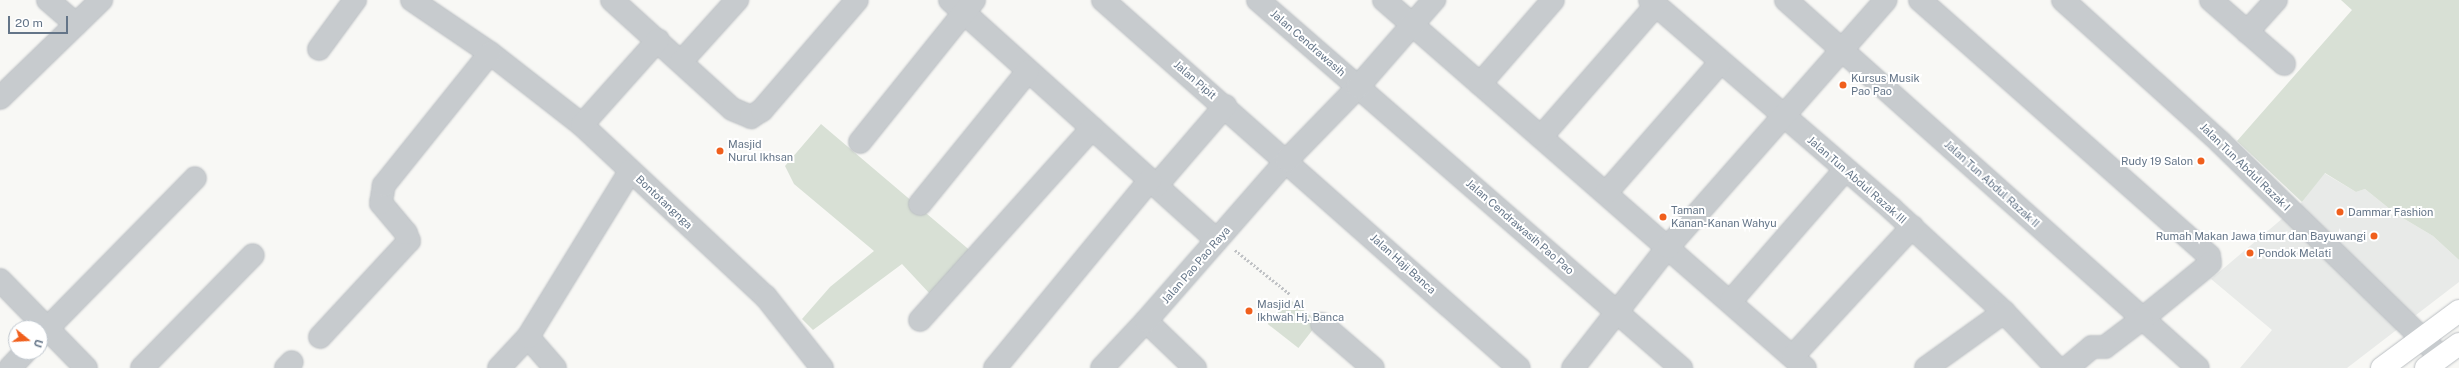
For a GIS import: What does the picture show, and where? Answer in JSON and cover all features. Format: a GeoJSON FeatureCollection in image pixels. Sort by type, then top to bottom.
{"type":"FeatureCollection","features":[{"type":"Feature","properties":{"kind":"main road"},"geometry":{"type":"LineString","coordinates":[[2382,368],[2422,340],[2459,311]]}},
{"type":"Feature","properties":{"kind":"main road"},"geometry":{"type":"LineString","coordinates":[[2433,363],[2459,344]]}},
{"type":"Feature","properties":{"kind":"street"},"geometry":{"type":"LineString","coordinates":[[48,0],[76,24]]}},
{"type":"Feature","properties":{"kind":"street"},"geometry":{"type":"LineString","coordinates":[[0,98],[101,0]]}},
{"type":"Feature","properties":{"kind":"street"},"geometry":{"type":"LineString","coordinates":[[319,49],[355,0]]}},
{"type":"Feature","properties":{"kind":"street","name":"Bontotangnga"},"geometry":{"type":"LineString","coordinates":[[412,0],[490,53],[582,125],[766,297],[822,368]]}},
{"type":"Feature","properties":{"kind":"street"},"geometry":{"type":"LineString","coordinates":[[613,0],[732,109],[746,116],[755,116],[762,110],[857,0]]}},
{"type":"Feature","properties":{"kind":"street"},"geometry":{"type":"LineString","coordinates":[[681,62],[737,0]]}},
{"type":"Feature","properties":{"kind":"street","name":"Jalan Pipit"},"geometry":{"type":"LineString","coordinates":[[1103,0],[1287,160]]}},
{"type":"Feature","properties":{"kind":"street","name":"Jalan Cendrawasih"},"geometry":{"type":"LineString","coordinates":[[1258,0],[1358,87]]}},
{"type":"Feature","properties":{"kind":"street"},"geometry":{"type":"LineString","coordinates":[[1384,0],[1731,301],[1799,362],[1912,227]]}},
{"type":"Feature","properties":{"kind":"street","name":"Jalan Pao Pao Raya"},"geometry":{"type":"LineString","coordinates":[[1102,368],[1146,322],[1287,160],[1358,87],[1434,0]]}},
{"type":"Feature","properties":{"kind":"street"},"geometry":{"type":"LineString","coordinates":[[1480,84],[1553,0]]}},
{"type":"Feature","properties":{"kind":"street","name":"Jalan Tun Abdul Razak II"},"geometry":{"type":"LineString","coordinates":[[1786,0],[2198,368]]}},
{"type":"Feature","properties":{"kind":"street"},"geometry":{"type":"LineString","coordinates":[[1573,368],[1668,247],[1886,0]]}},
{"type":"Feature","properties":{"kind":"street"},"geometry":{"type":"LineString","coordinates":[[1920,0],[2210,256],[2210,263],[2207,266],[2142,319],[2105,347],[2092,347],[2067,368]]}},
{"type":"Feature","properties":{"kind":"street","name":"Jalan Tun Abdul Razak I"},"geometry":{"type":"LineString","coordinates":[[2063,0],[2220,142],[2422,340],[2433,363]]}},
{"type":"Feature","properties":{"kind":"street"},"geometry":{"type":"LineString","coordinates":[[2211,0],[2284,64]]}},
{"type":"Feature","properties":{"kind":"street"},"geometry":{"type":"LineString","coordinates":[[2247,32],[2276,0]]}},
{"type":"Feature","properties":{"kind":"street"},"geometry":{"type":"LineString","coordinates":[[1541,137],[1653,2]]}},
{"type":"Feature","properties":{"kind":"street","name":"Jalan Tun Abdul Razak III"},"geometry":{"type":"LineString","coordinates":[[1653,2],[1720,63],[1783,115],[1912,227],[2004,312],[2057,368]]}},
{"type":"Feature","properties":{"kind":"street"},"geometry":{"type":"LineString","coordinates":[[860,142],[962,4],[1028,71],[1218,239]]}},
{"type":"Feature","properties":{"kind":"street"},"geometry":{"type":"LineString","coordinates":[[582,125],[658,40]]}},
{"type":"Feature","properties":{"kind":"street"},"geometry":{"type":"LineString","coordinates":[[320,336],[408,241],[406,232],[381,203],[384,185],[490,53]]}},
{"type":"Feature","properties":{"kind":"street"},"geometry":{"type":"LineString","coordinates":[[1606,193],[1720,63]]}},
{"type":"Feature","properties":{"kind":"street"},"geometry":{"type":"LineString","coordinates":[[920,204],[1028,71]]}},
{"type":"Feature","properties":{"kind":"street","name":"Jalan Cendrawasih Pao Pao"},"geometry":{"type":"LineString","coordinates":[[1358,87],[1618,311],[1681,368]]}},
{"type":"Feature","properties":{"kind":"street"},"geometry":{"type":"LineString","coordinates":[[995,368],[1153,183],[1225,106]]}},
{"type":"Feature","properties":{"kind":"street"},"geometry":{"type":"LineString","coordinates":[[920,320],[1092,128]]}},
{"type":"Feature","properties":{"kind":"street","name":"Jalan Haji Banca"},"geometry":{"type":"LineString","coordinates":[[1287,160],[1519,368]]}},
{"type":"Feature","properties":{"kind":"street"},"geometry":{"type":"LineString","coordinates":[[1731,301],[1845,170]]}},
{"type":"Feature","properties":{"kind":"street"},"geometry":{"type":"LineString","coordinates":[[499,368],[528,337],[630,171]]}},
{"type":"Feature","properties":{"kind":"street"},"geometry":{"type":"LineString","coordinates":[[48,328],[195,178]]}},
{"type":"Feature","properties":{"kind":"street"},"geometry":{"type":"LineString","coordinates":[[142,368],[253,255]]}},
{"type":"Feature","properties":{"kind":"street"},"geometry":{"type":"LineString","coordinates":[[0,280],[34,320]]}},
{"type":"Feature","properties":{"kind":"street"},"geometry":{"type":"LineString","coordinates":[[1926,368],[2004,312]]}},
{"type":"Feature","properties":{"kind":"street"},"geometry":{"type":"LineString","coordinates":[[1146,322],[1195,368]]}},
{"type":"Feature","properties":{"kind":"street"},"geometry":{"type":"LineString","coordinates":[[1322,324],[1373,368]]}},
{"type":"Feature","properties":{"kind":"street"},"geometry":{"type":"LineString","coordinates":[[48,335],[86,368]]}},
{"type":"Feature","properties":{"kind":"street"},"geometry":{"type":"LineString","coordinates":[[528,337],[555,368]]}},
{"type":"Feature","properties":{"kind":"street"},"geometry":{"type":"LineString","coordinates":[[10,368],[18,360]]}},
{"type":"Feature","properties":{"kind":"path"},"geometry":{"type":"LineString","coordinates":[[1218,239],[1290,294]]}},
{"type":"Feature","properties":{"kind":"shaded area"},"geometry":{"type":"Polygon","coordinates":[[[2341,0],[2459,0],[2459,260],[2433,236],[2396,214],[2365,189],[2356,192],[2325,173],[2302,202],[2237,141],[2352,10],[2341,0]]]}},
{"type":"Feature","properties":{"kind":"shaded area"},"geometry":{"type":"Polygon","coordinates":[[[821,124],[973,253],[930,294],[902,264],[813,330],[802,319],[830,287],[874,251],[794,184],[785,166],[821,124]]]}},
{"type":"Feature","properties":{"kind":"shaded area"},"geometry":{"type":"Polygon","coordinates":[[[2324,173],[2356,192],[2365,189],[2396,214],[2433,236],[2459,260],[2459,282],[2347,368],[2240,368],[2272,330],[2211,279],[2302,202],[2324,173]]]}},
{"type":"Feature","properties":{"kind":"shaded area"},"geometry":{"type":"Polygon","coordinates":[[[1288,298],[1319,322],[1298,348],[1268,324],[1288,298]]]}},
{"type":"Feature","properties":{"kind":"place","name":"Kursus Musik Pao Pao"},"geometry":{"type":"Point","coordinates":[1843,85]}},
{"type":"Feature","properties":{"kind":"place","name":"Masjid Nurul Ikhsan"},"geometry":{"type":"Point","coordinates":[720,151]}},
{"type":"Feature","properties":{"kind":"place","name":"Rudy 19 Salon"},"geometry":{"type":"Point","coordinates":[2201,161]}},
{"type":"Feature","properties":{"kind":"place","name":"Dammar Fashion"},"geometry":{"type":"Point","coordinates":[2340,212]}},
{"type":"Feature","properties":{"kind":"place","name":"Taman Kanan-Kanan Wahyu"},"geometry":{"type":"Point","coordinates":[1663,217]}},
{"type":"Feature","properties":{"kind":"place","name":"Rumah Makan Jawa timur dan Bayuwangi"},"geometry":{"type":"Point","coordinates":[2374,236]}},
{"type":"Feature","properties":{"kind":"place","name":"Pondok Melati"},"geometry":{"type":"Point","coordinates":[2250,253]}},
{"type":"Feature","properties":{"kind":"place","name":"Masjid Al Ikhwah Hj. Banca"},"geometry":{"type":"Point","coordinates":[1249,311]}}]}
